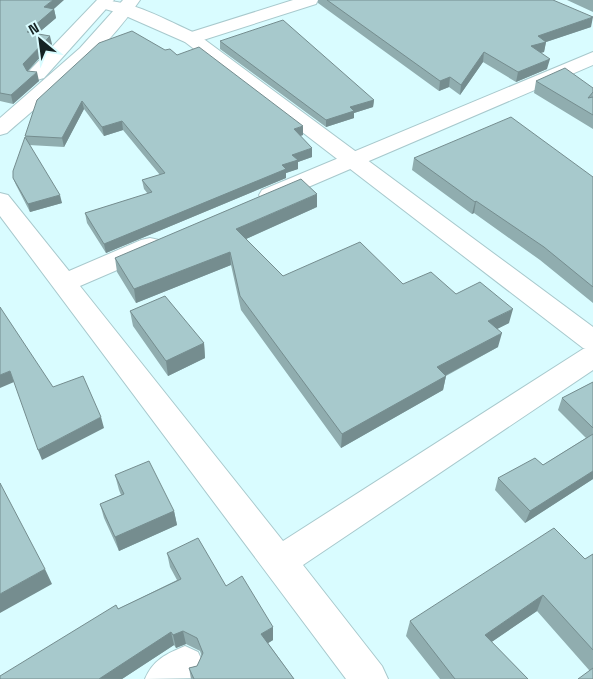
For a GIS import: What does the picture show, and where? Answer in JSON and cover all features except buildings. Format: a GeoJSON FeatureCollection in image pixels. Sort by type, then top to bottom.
{"type":"FeatureCollection","features":[{"type":"Feature","properties":{"kind":"street"},"geometry":{"type":"LineString","coordinates":[[191,38],[310,0]]}},
{"type":"Feature","properties":{"kind":"street"},"geometry":{"type":"LineString","coordinates":[[117,3],[191,38],[593,341]]}},
{"type":"Feature","properties":{"kind":"street"},"geometry":{"type":"LineString","coordinates":[[0,107],[117,3]]}},
{"type":"Feature","properties":{"kind":"street"},"geometry":{"type":"LineString","coordinates":[[0,129],[47,88],[101,36],[117,3]]}},
{"type":"Feature","properties":{"kind":"street"},"geometry":{"type":"LineString","coordinates":[[253,202],[593,58]]}},
{"type":"Feature","properties":{"kind":"street"},"geometry":{"type":"LineString","coordinates":[[0,200],[369,679]]}},
{"type":"Feature","properties":{"kind":"street"},"geometry":{"type":"LineString","coordinates":[[64,283],[172,237]]}},
{"type":"Feature","properties":{"kind":"street"},"geometry":{"type":"LineString","coordinates":[[278,562],[593,356]]}}]}
